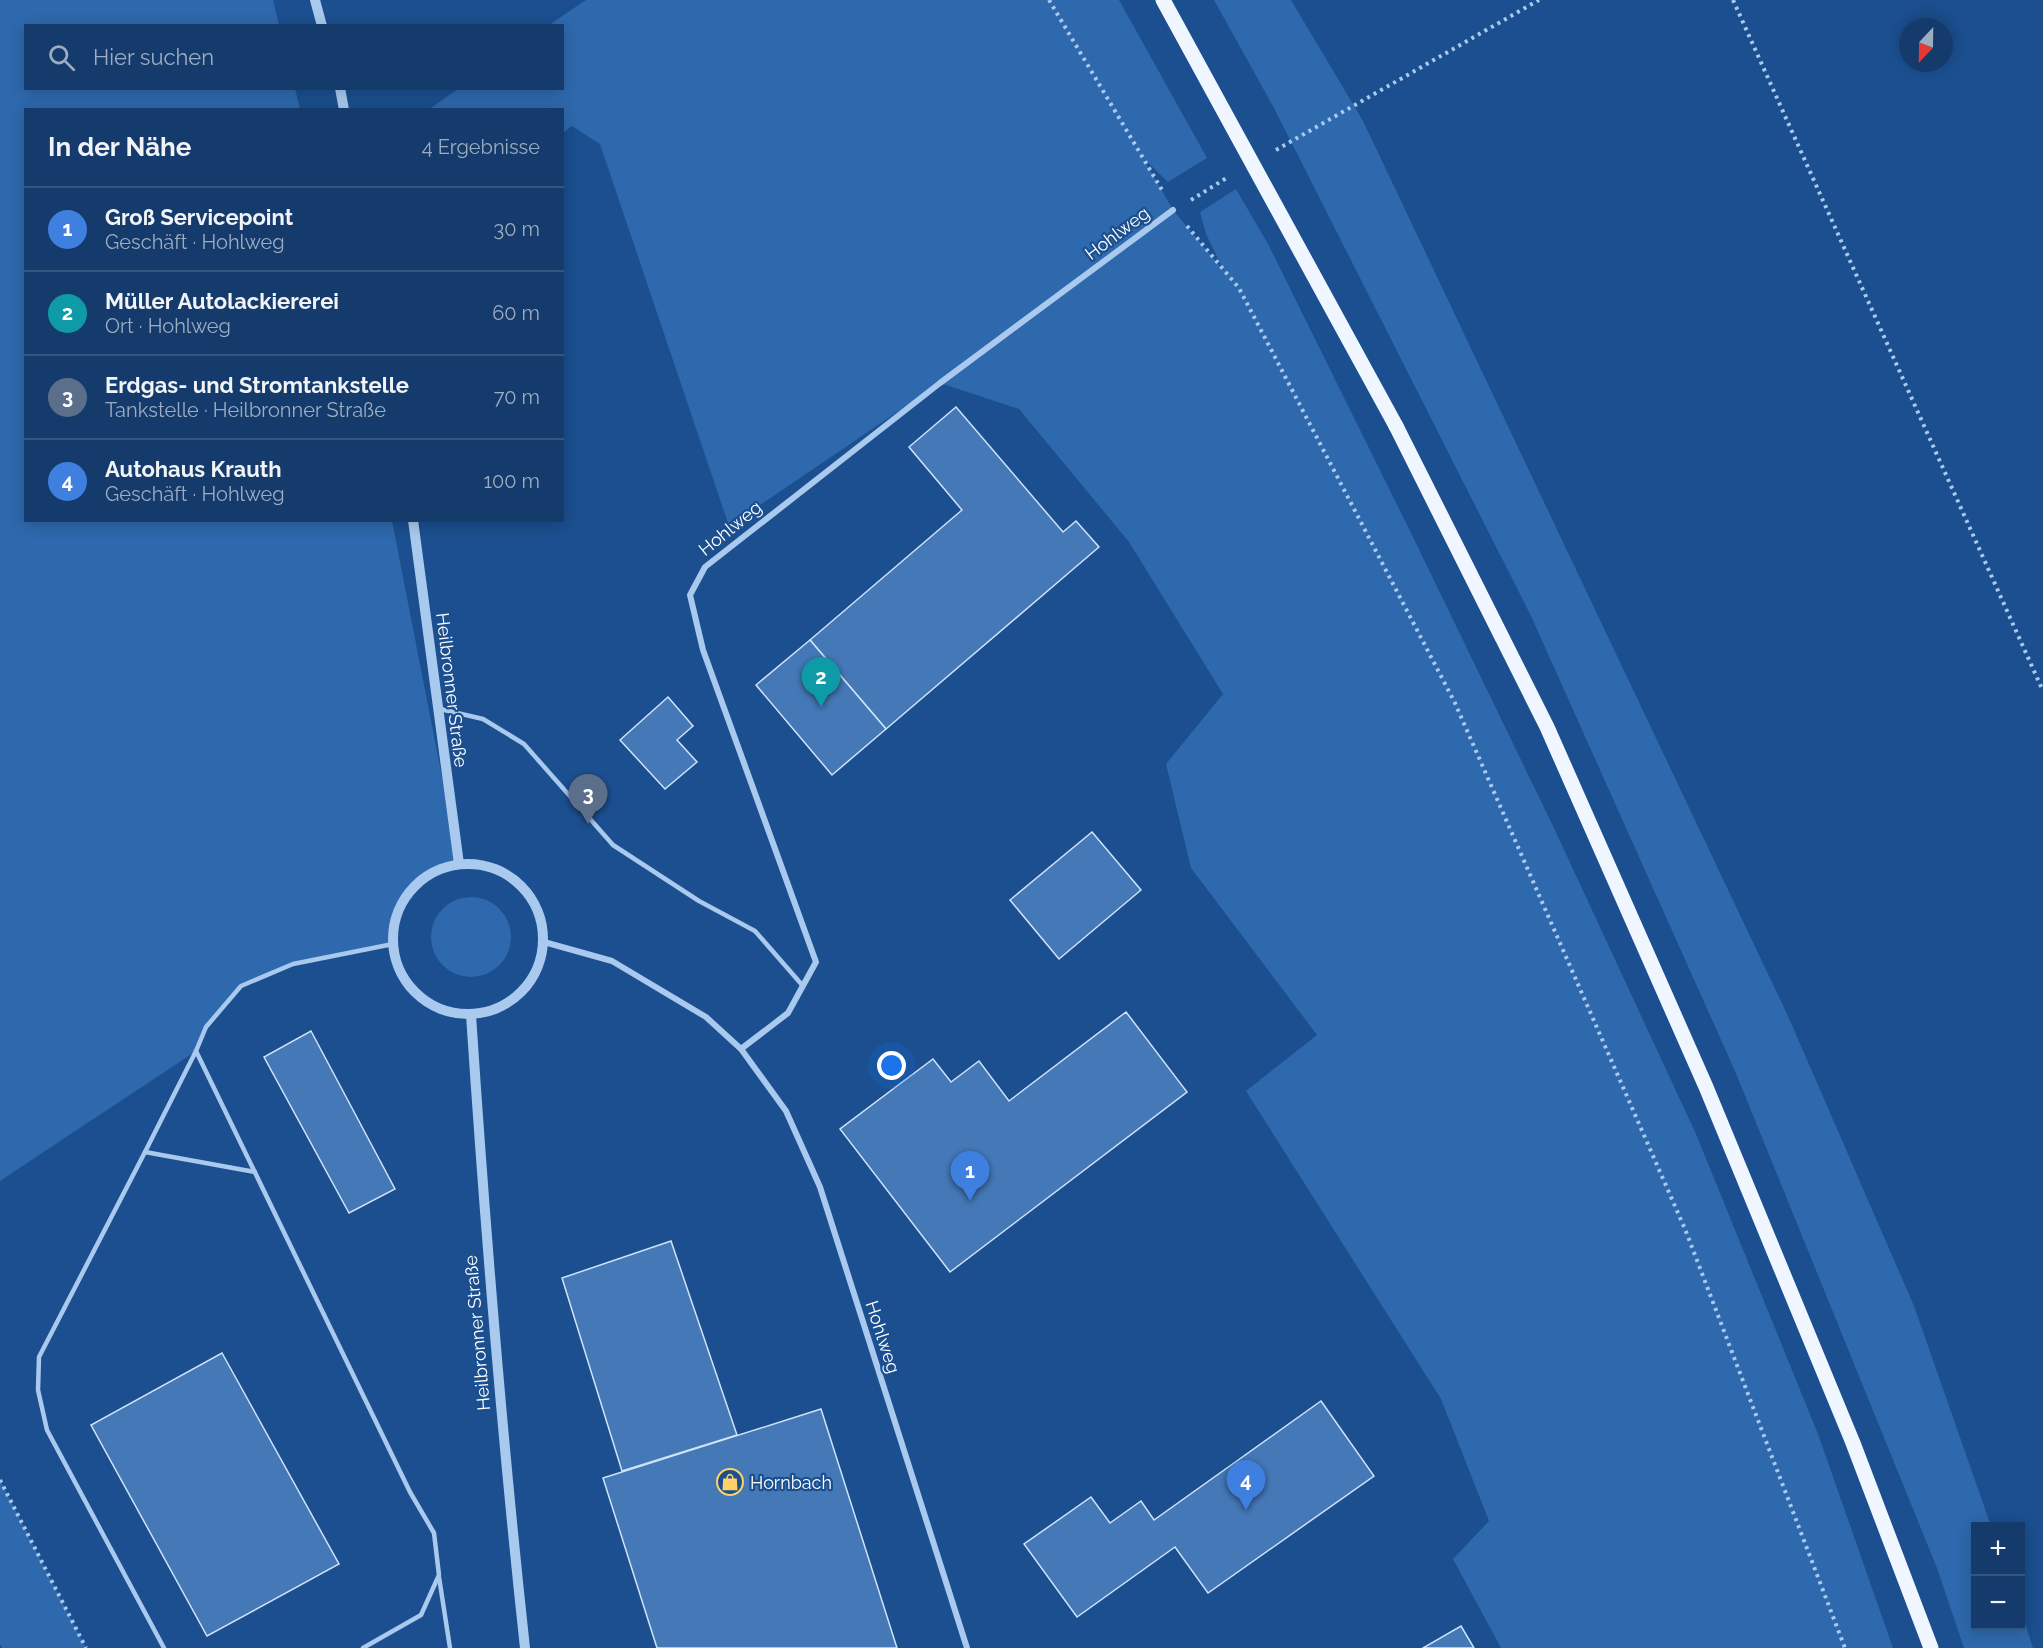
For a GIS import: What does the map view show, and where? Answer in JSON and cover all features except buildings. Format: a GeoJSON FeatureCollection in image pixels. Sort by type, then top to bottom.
{"type":"FeatureCollection","features":[{"type":"Feature","properties":{"kind":"main road"},"geometry":{"type":"LineString","coordinates":[[1163,0],[1396,426],[1547,727],[1706,1087],[1853,1443],[1931,1648]]}},
{"type":"Feature","properties":{"kind":"street"},"geometry":{"type":"LineString","coordinates":[[315,0],[321,24]]}},
{"type":"Feature","properties":{"kind":"street"},"geometry":{"type":"LineString","coordinates":[[339,90],[344,108]]}},
{"type":"Feature","properties":{"kind":"street","name":"Hohlweg"},"geometry":{"type":"LineString","coordinates":[[741,1049],[788,1013],[816,962],[703,650],[690,595],[705,567],[940,383],[1173,210]]}},
{"type":"Feature","properties":{"kind":"street","name":"Heilbronner Straße"},"geometry":{"type":"LineString","coordinates":[[413,522],[459,864]]}},
{"type":"Feature","properties":{"kind":"street"},"geometry":{"type":"LineString","coordinates":[[459,864],[485,866],[509,876],[522,887],[541,916],[544,942],[540,964],[529,984],[513,1000],[493,1011],[471,1015],[448,1012],[426,1002],[409,987],[398,966],[393,944],[395,921],[404,900],[418,883],[437,870],[459,864]]}},
{"type":"Feature","properties":{"kind":"street","name":"Hohlweg"},"geometry":{"type":"LineString","coordinates":[[544,942],[612,961],[706,1017],[741,1049],[786,1112],[820,1186],[968,1648]]}},
{"type":"Feature","properties":{"kind":"street","name":"Heilbronner Straße"},"geometry":{"type":"LineString","coordinates":[[471,1015],[487,1249],[508,1490],[525,1648]]}},
{"type":"Feature","properties":{"kind":"lane"},"geometry":{"type":"LineString","coordinates":[[437,709],[483,719],[524,744],[613,846],[699,901],[755,931],[803,986]]}},
{"type":"Feature","properties":{"kind":"lane"},"geometry":{"type":"LineString","coordinates":[[164,1648],[47,1430],[38,1390],[39,1357],[145,1152],[206,1027],[241,986],[293,964],[393,944]]}},
{"type":"Feature","properties":{"kind":"lane"},"geometry":{"type":"LineString","coordinates":[[196,1051],[410,1492],[434,1533],[450,1648]]}},
{"type":"Feature","properties":{"kind":"lane"},"geometry":{"type":"LineString","coordinates":[[145,1152],[255,1172]]}},
{"type":"Feature","properties":{"kind":"lane"},"geometry":{"type":"LineString","coordinates":[[363,1648],[421,1615],[439,1575]]}},
{"type":"Feature","properties":{"kind":"path"},"geometry":{"type":"LineString","coordinates":[[1049,0],[1173,210],[1239,288],[1455,703],[1685,1229],[1845,1648]]}},
{"type":"Feature","properties":{"kind":"path"},"geometry":{"type":"LineString","coordinates":[[1273,151],[1539,0]]}},
{"type":"Feature","properties":{"kind":"path"},"geometry":{"type":"LineString","coordinates":[[1733,0],[2043,691]]}},
{"type":"Feature","properties":{"kind":"path"},"geometry":{"type":"LineString","coordinates":[[1173,210],[1233,175]]}},
{"type":"Feature","properties":{"kind":"path"},"geometry":{"type":"LineString","coordinates":[[0,1480],[86,1648]]}},
{"type":"Feature","properties":{"kind":"shaded area"},"geometry":{"type":"Polygon","coordinates":[[[0,0],[273,0],[279,24],[24,24],[24,90],[295,90],[300,108],[24,108],[24,522],[392,522],[459,864],[430,876],[410,892],[399,914],[393,944],[293,964],[241,986],[206,1027],[196,1051],[0,1181],[0,0]]]}},
{"type":"Feature","properties":{"kind":"shaded area"},"geometry":{"type":"Polygon","coordinates":[[[586,0],[1119,0],[1207,158],[1168,182],[1143,158],[1173,210],[1224,271],[1206,234],[1200,212],[1236,189],[1268,244],[1553,826],[1696,1134],[1818,1434],[1893,1648],[1501,1648],[1453,1559],[1489,1521],[1441,1399],[1246,1091],[1317,1035],[1191,868],[1166,764],[1223,694],[1129,542],[1019,409],[940,383],[729,526],[600,144],[572,126],[564,132],[564,108],[431,108],[457,90],[564,90],[564,24],[550,24],[586,0]]]}},
{"type":"Feature","properties":{"kind":"shaded area"},"geometry":{"type":"Polygon","coordinates":[[[1214,0],[1291,0],[1363,121],[1788,1016],[1914,1306],[1990,1522],[1971,1522],[1971,1630],[2025,1630],[2025,1623],[2033,1648],[1964,1648],[1937,1568],[1735,1071],[1531,616],[1275,110],[1214,0]]]}},
{"type":"Feature","properties":{"kind":"shaded area"},"geometry":{"type":"Polygon","coordinates":[[[471,897],[486,900],[499,909],[508,922],[511,937],[508,952],[499,965],[486,974],[471,977],[456,974],[443,965],[434,952],[431,937],[434,922],[443,909],[456,900],[471,897]]]}},
{"type":"Feature","properties":{"kind":"shaded area"},"geometry":{"type":"Polygon","coordinates":[[[0,1480],[86,1648],[2,1648],[0,1644],[0,1480]]]}},
{"type":"Feature","properties":{"kind":"place","name":"Müller Autolackiererei"},"geometry":{"type":"Point","coordinates":[821,707]}},
{"type":"Feature","properties":{"kind":"place","name":"Erdgas- und Stromtankstelle"},"geometry":{"type":"Point","coordinates":[588,824]}},
{"type":"Feature","properties":{"kind":"place","name":"Groß Servicepoint"},"geometry":{"type":"Point","coordinates":[970,1201]}},
{"type":"Feature","properties":{"kind":"place","name":"Hornbach"},"geometry":{"type":"Point","coordinates":[730,1482]}},
{"type":"Feature","properties":{"kind":"place","name":"Autohaus Krauth"},"geometry":{"type":"Point","coordinates":[1246,1510]}}]}
